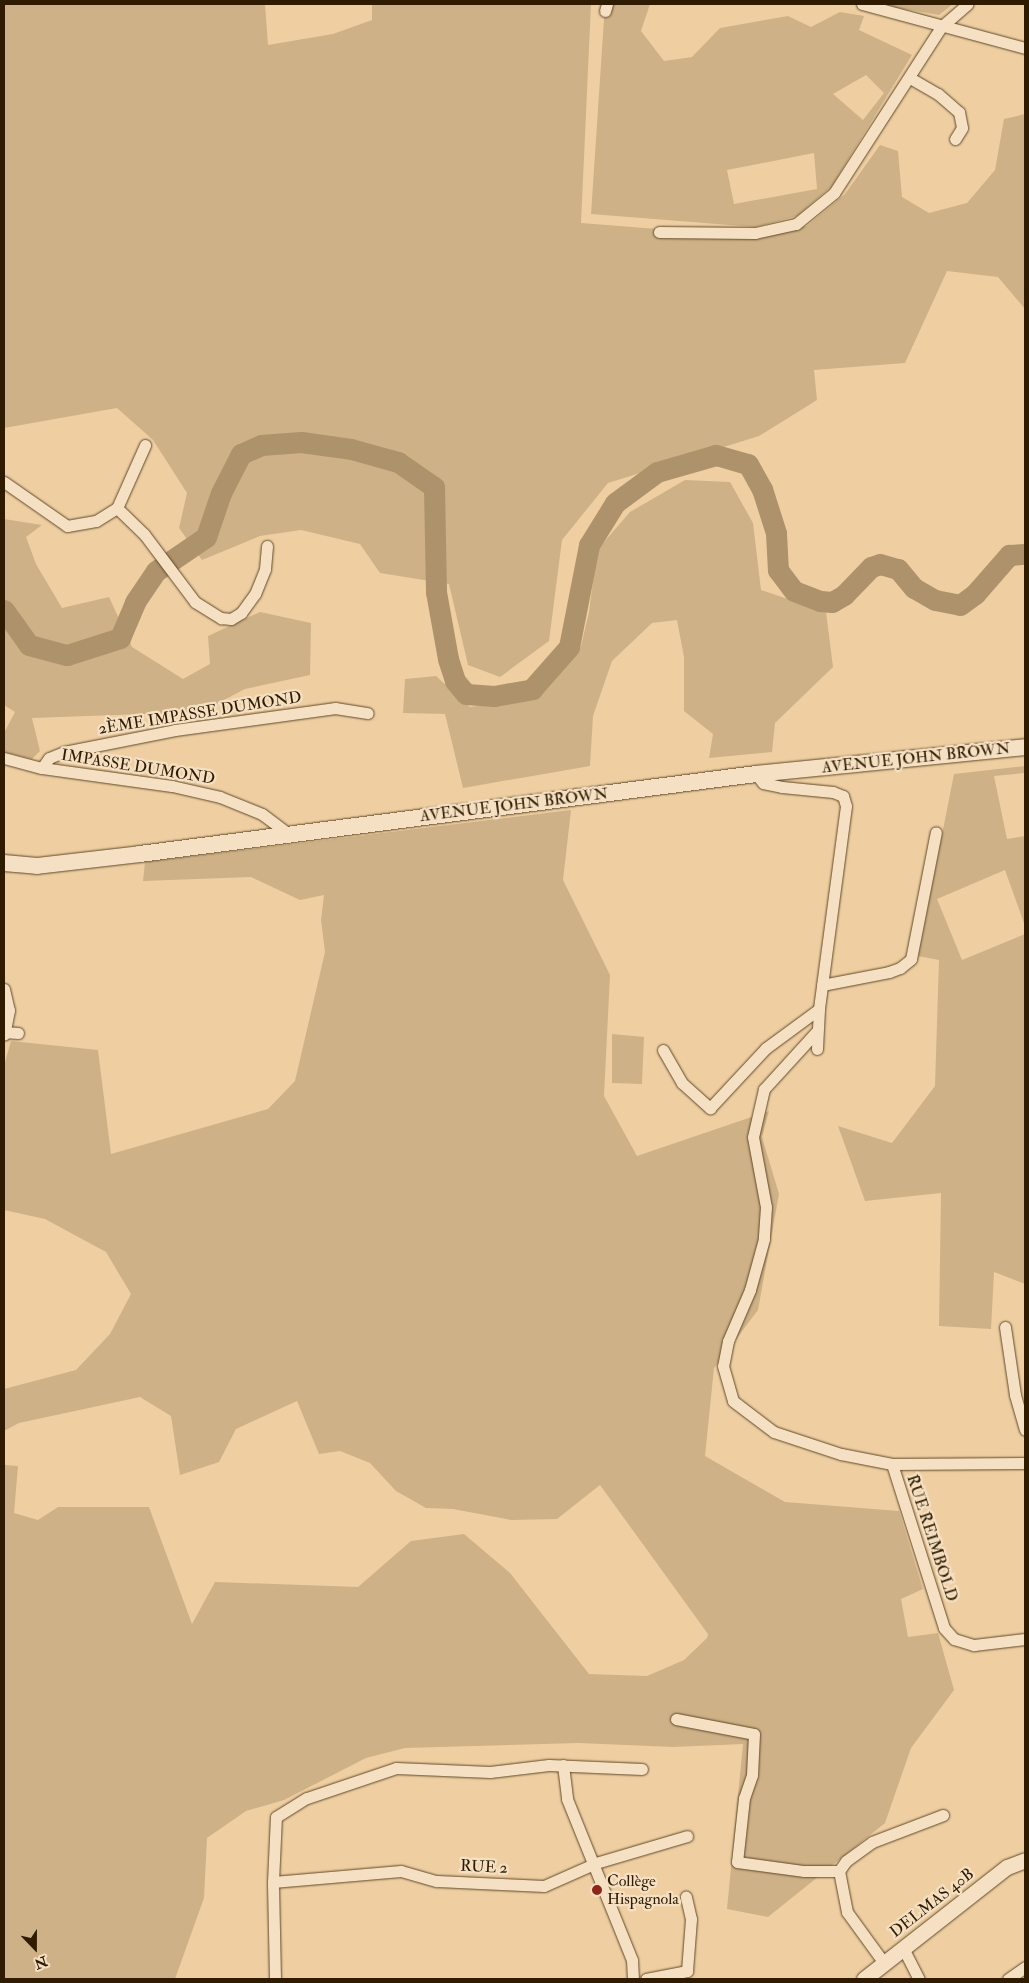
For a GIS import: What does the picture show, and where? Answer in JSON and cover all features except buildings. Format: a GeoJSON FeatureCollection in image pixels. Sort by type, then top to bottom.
{"type":"FeatureCollection","features":[{"type":"Feature","properties":{"kind":"main road","name":"AVENUE JOHN BROWN"},"geometry":{"type":"LineString","coordinates":[[4,863],[36,866],[756,774],[1025,747]]}},
{"type":"Feature","properties":{"kind":"street"},"geometry":{"type":"LineString","coordinates":[[862,4],[941,27],[1025,48]]}},
{"type":"Feature","properties":{"kind":"street"},"geometry":{"type":"LineString","coordinates":[[659,232],[755,233],[796,224],[834,193],[910,78],[941,27],[967,4]]}},
{"type":"Feature","properties":{"kind":"street"},"geometry":{"type":"LineString","coordinates":[[910,78],[938,94],[959,112],[962,128],[955,139]]}},
{"type":"Feature","properties":{"kind":"street"},"geometry":{"type":"LineString","coordinates":[[4,482],[67,526],[96,521],[117,508],[145,445]]}},
{"type":"Feature","properties":{"kind":"street"},"geometry":{"type":"LineString","coordinates":[[117,508],[126,514],[196,602],[221,618],[231,620],[241,613],[256,594],[265,569],[267,546]]}},
{"type":"Feature","properties":{"kind":"street","name":"2ÈME IMPASSE DUMOND"},"geometry":{"type":"LineString","coordinates":[[42,768],[49,758],[64,752],[175,730],[335,708],[368,713]]}},
{"type":"Feature","properties":{"kind":"street","name":"IMPASSE DUMOND"},"geometry":{"type":"LineString","coordinates":[[4,758],[42,768],[172,786],[220,797],[262,814],[289,834]]}},
{"type":"Feature","properties":{"kind":"street"},"geometry":{"type":"LineString","coordinates":[[756,774],[763,782],[772,785],[833,792],[843,796],[846,806],[816,1030],[817,1049]]}},
{"type":"Feature","properties":{"kind":"street"},"geometry":{"type":"LineString","coordinates":[[822,985],[889,972],[900,968],[911,959],[936,832]]}},
{"type":"Feature","properties":{"kind":"street"},"geometry":{"type":"LineString","coordinates":[[4,989],[9,1010],[4,1034],[18,1034]]}},
{"type":"Feature","properties":{"kind":"street"},"geometry":{"type":"LineString","coordinates":[[663,1050],[682,1082],[710,1108],[766,1048],[819,1009]]}},
{"type":"Feature","properties":{"kind":"street","name":"RUE REIMBOLD"},"geometry":{"type":"LineString","coordinates":[[816,1030],[764,1089],[753,1137],[766,1207],[764,1239],[750,1290],[728,1341],[723,1366],[733,1401],[774,1432],[841,1454],[892,1464],[944,1628],[954,1639],[974,1645],[1025,1639]]}},
{"type":"Feature","properties":{"kind":"street"},"geometry":{"type":"LineString","coordinates":[[1005,1327],[1015,1396],[1025,1430]]}},
{"type":"Feature","properties":{"kind":"street"},"geometry":{"type":"LineString","coordinates":[[892,1464],[1025,1463]]}},
{"type":"Feature","properties":{"kind":"street"},"geometry":{"type":"LineString","coordinates":[[676,1719],[754,1734],[752,1775],[744,1798],[737,1862],[804,1872],[839,1871]]}},
{"type":"Feature","properties":{"kind":"street"},"geometry":{"type":"LineString","coordinates":[[563,1765],[567,1798],[596,1863],[632,1960],[633,1979]]}},
{"type":"Feature","properties":{"kind":"street"},"geometry":{"type":"LineString","coordinates":[[276,1979],[273,1882],[276,1817],[307,1798],[396,1768],[490,1772],[563,1765],[642,1769]]}},
{"type":"Feature","properties":{"kind":"street"},"geometry":{"type":"LineString","coordinates":[[884,1964],[847,1912],[839,1871],[846,1861],[872,1842],[943,1815]]}},
{"type":"Feature","properties":{"kind":"street","name":"RUE 2"},"geometry":{"type":"LineString","coordinates":[[273,1882],[401,1870],[437,1881],[544,1886],[596,1863],[688,1836]]}},
{"type":"Feature","properties":{"kind":"street","name":"DELMAS 40B"},"geometry":{"type":"LineString","coordinates":[[864,1979],[1007,1867],[1025,1860]]}},
{"type":"Feature","properties":{"kind":"street"},"geometry":{"type":"LineString","coordinates":[[646,1979],[687,1971],[691,1919],[686,1898]]}},
{"type":"Feature","properties":{"kind":"street"},"geometry":{"type":"LineString","coordinates":[[903,1948],[919,1979]]}},
{"type":"Feature","properties":{"kind":"street"},"geometry":{"type":"LineString","coordinates":[[1008,1979],[1025,1967]]}},
{"type":"Feature","properties":{"kind":"shaded area"},"geometry":{"type":"Polygon","coordinates":[[[4,4],[265,4],[268,45],[333,34],[372,20],[372,4],[591,4],[581,223],[759,237],[807,226],[845,194],[880,145],[898,151],[902,197],[929,213],[967,203],[995,170],[1004,119],[1025,114],[1025,309],[998,277],[947,271],[905,363],[814,370],[817,400],[759,436],[608,483],[562,540],[549,641],[500,677],[468,665],[449,584],[380,573],[360,544],[301,530],[260,536],[202,560],[179,528],[187,493],[153,440],[117,408],[4,428],[4,4]]]}},
{"type":"Feature","properties":{"kind":"shaded area"},"geometry":{"type":"Polygon","coordinates":[[[605,4],[650,4],[641,31],[664,61],[692,57],[720,28],[788,16],[811,27],[840,12],[864,16],[859,30],[912,55],[832,186],[797,216],[755,227],[591,214],[605,4]],[[866,75],[833,94],[863,120],[884,93],[866,75]],[[814,153],[727,170],[734,204],[817,189],[814,153]]]}},
{"type":"Feature","properties":{"kind":"shaded area"},"geometry":{"type":"Polygon","coordinates":[[[875,4],[953,4],[939,15],[875,4]]]}},
{"type":"Feature","properties":{"kind":"shaded area"},"geometry":{"type":"Polygon","coordinates":[[[685,480],[730,482],[753,523],[761,590],[826,612],[833,667],[775,723],[772,752],[709,758],[713,734],[684,711],[684,657],[677,620],[652,623],[612,661],[593,716],[590,766],[463,788],[445,714],[403,713],[405,679],[436,676],[470,707],[539,697],[581,646],[589,612],[597,550],[630,512],[685,480]]]}},
{"type":"Feature","properties":{"kind":"shaded area"},"geometry":{"type":"Polygon","coordinates":[[[4,519],[42,525],[26,537],[36,564],[62,608],[109,597],[132,647],[183,679],[210,664],[208,636],[260,612],[311,623],[310,675],[245,689],[201,712],[32,718],[40,751],[32,759],[4,752],[4,733],[15,712],[4,705],[4,519]]]}},
{"type":"Feature","properties":{"kind":"shaded area"},"geometry":{"type":"Polygon","coordinates":[[[1025,766],[1025,773],[994,776],[1007,839],[1025,836],[1025,926],[1005,870],[937,899],[962,960],[1025,934],[1025,1284],[994,1272],[991,1329],[939,1326],[941,1193],[865,1201],[838,1126],[892,1143],[935,1086],[939,960],[918,956],[954,774],[1025,766]]]}},
{"type":"Feature","properties":{"kind":"shaded area"},"geometry":{"type":"Polygon","coordinates":[[[571,810],[563,880],[610,975],[604,1096],[637,1156],[769,1111],[762,1137],[779,1194],[758,1310],[714,1368],[705,1456],[785,1502],[899,1511],[923,1589],[901,1599],[908,1637],[938,1633],[954,1690],[911,1748],[885,1823],[768,1917],[727,1909],[743,1744],[673,1747],[579,1743],[405,1748],[366,1758],[284,1800],[246,1811],[207,1838],[204,1898],[175,1979],[4,1979],[4,1465],[18,1466],[14,1513],[38,1520],[58,1507],[149,1507],[192,1624],[215,1582],[358,1587],[411,1541],[464,1534],[510,1573],[589,1674],[647,1676],[684,1660],[707,1638],[708,1634],[600,1485],[557,1519],[511,1520],[453,1509],[426,1508],[396,1491],[370,1463],[340,1451],[319,1454],[297,1401],[236,1429],[219,1462],[180,1475],[171,1416],[140,1397],[19,1423],[4,1431],[4,1389],[76,1370],[110,1334],[131,1294],[106,1252],[45,1219],[4,1210],[4,1066],[11,1041],[98,1050],[111,1154],[268,1109],[295,1081],[325,952],[321,920],[324,895],[300,900],[251,877],[143,881],[145,862],[571,810]]]}},
{"type":"Feature","properties":{"kind":"shaded area"},"geometry":{"type":"Polygon","coordinates":[[[612,1034],[644,1037],[642,1084],[612,1083],[612,1034]]]}},
{"type":"Feature","properties":{"kind":"waterway"},"geometry":{"type":"LineString","coordinates":[[4,610],[29,645],[67,655],[120,638],[135,602],[156,571],[206,537],[221,493],[241,454],[261,445],[301,442],[351,449],[398,462],[434,487],[436,592],[448,659],[455,681],[466,694],[494,696],[532,689],[569,647],[589,545],[615,503],[657,472],[716,455],[748,464],[762,489],[776,533],[778,570],[794,591],[820,601],[832,602],[844,595],[871,567],[880,564],[898,569],[914,588],[935,600],[960,605],[975,594],[1009,555],[1025,554]]}},
{"type":"Feature","properties":{"kind":"place","name":"Collège Hispagnola"},"geometry":{"type":"Point","coordinates":[597,1890]}}]}
